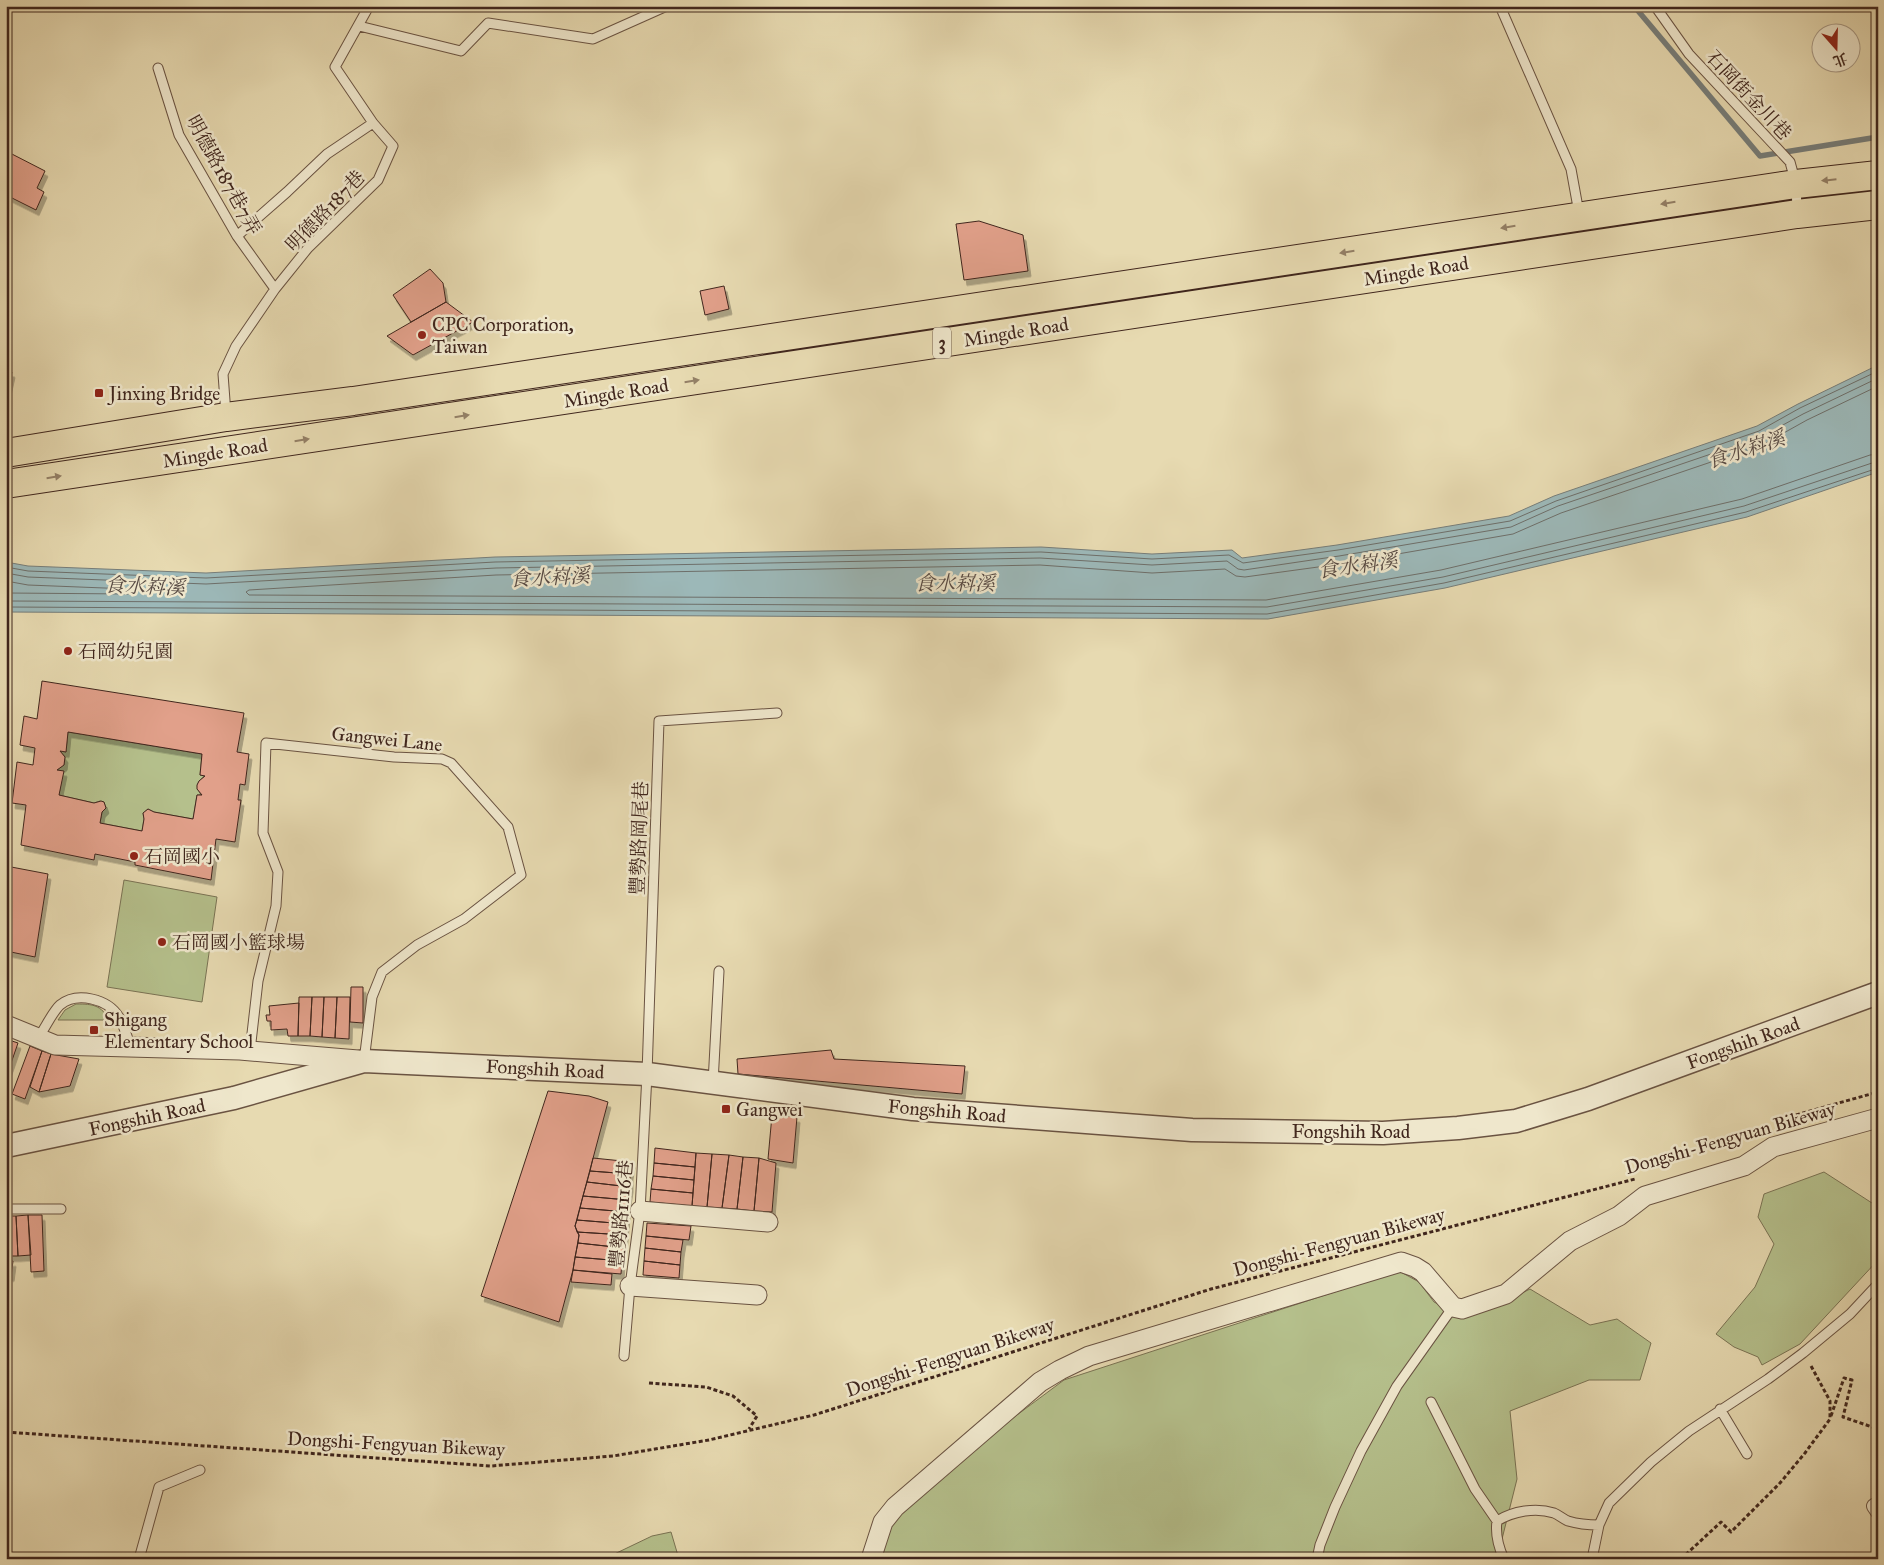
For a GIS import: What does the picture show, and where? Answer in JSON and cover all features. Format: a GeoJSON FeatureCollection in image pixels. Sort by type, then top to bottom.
{"type":"FeatureCollection","features":[{"type":"Feature","properties":{"kind":"main road","name":"Mingde Road"},"geometry":{"type":"LineString","coordinates":[[6,453],[226,417],[353,401],[542,373],[1796,184],[1878,176]]}},
{"type":"Feature","properties":{"kind":"main road","name":"Mingde Road"},"geometry":{"type":"LineString","coordinates":[[6,484],[1797,214],[1878,205]]}},
{"type":"Feature","properties":{"kind":"main road"},"geometry":{"type":"LineString","coordinates":[[542,373],[548,403]]}},
{"type":"Feature","properties":{"kind":"street","name":"Fongshih Road"},"geometry":{"type":"LineString","coordinates":[[6,1146],[234,1098],[364,1061],[647,1074],[913,1109],[1192,1130],[1383,1132],[1458,1128],[1516,1121],[1588,1099],[1878,993]]}},
{"type":"Feature","properties":{"kind":"street"},"geometry":{"type":"LineString","coordinates":[[6,1025],[55,1045],[250,1051],[364,1061]]}},
{"type":"Feature","properties":{"kind":"street"},"geometry":{"type":"LineString","coordinates":[[871,1559],[883,1522],[903,1498],[1040,1382],[1089,1356],[1401,1262],[1423,1272],[1453,1306],[1462,1309],[1506,1294],[1570,1241],[1619,1216],[1645,1196],[1744,1166],[1773,1147],[1878,1118]]}},
{"type":"Feature","properties":{"kind":"street"},"geometry":{"type":"LineString","coordinates":[[640,1210],[768,1222]]}},
{"type":"Feature","properties":{"kind":"street"},"geometry":{"type":"LineString","coordinates":[[630,1286],[756,1295]]}},
{"type":"Feature","properties":{"kind":"street"},"geometry":{"type":"LineString","coordinates":[[1878,1504],[1874,1506],[1878,1512]]}},
{"type":"Feature","properties":{"kind":"lane","name":"明德路187巷"},"geometry":{"type":"LineString","coordinates":[[226,417],[223,374],[236,346],[275,290],[308,248],[378,180],[394,146],[373,123],[335,67],[369,6]]}},
{"type":"Feature","properties":{"kind":"lane"},"geometry":{"type":"LineString","coordinates":[[359,26],[461,51],[488,24],[593,39],[667,6]]}},
{"type":"Feature","properties":{"kind":"lane"},"geometry":{"type":"LineString","coordinates":[[1500,6],[1571,169],[1579,217]]}},
{"type":"Feature","properties":{"kind":"lane","name":"石岡街金川巷"},"geometry":{"type":"LineString","coordinates":[[1655,6],[1688,54],[1790,162],[1796,184],[1797,214]]}},
{"type":"Feature","properties":{"kind":"lane","name":"明德路187巷7弄"},"geometry":{"type":"LineString","coordinates":[[158,68],[179,135],[237,236],[275,290]]}},
{"type":"Feature","properties":{"kind":"lane"},"geometry":{"type":"LineString","coordinates":[[237,236],[327,154],[373,123]]}},
{"type":"Feature","properties":{"kind":"lane","name":"豐勢路岡尾巷"},"geometry":{"type":"LineString","coordinates":[[647,1074],[659,721],[777,713]]}},
{"type":"Feature","properties":{"kind":"lane","name":"Gangwei Lane"},"geometry":{"type":"LineString","coordinates":[[250,1051],[258,980],[276,906],[278,872],[263,833],[266,743],[394,757],[442,759],[451,763],[508,828],[521,875],[464,919],[417,945],[382,972],[372,997],[364,1061]]}},
{"type":"Feature","properties":{"kind":"lane"},"geometry":{"type":"LineString","coordinates":[[713,1084],[719,971]]}},
{"type":"Feature","properties":{"kind":"lane"},"geometry":{"type":"LineString","coordinates":[[38,1038],[60,1005],[75,998],[92,998],[107,1005],[119,1017],[130,1047]]}},
{"type":"Feature","properties":{"kind":"lane","name":"豐勢路1116巷"},"geometry":{"type":"LineString","coordinates":[[624,1356],[630,1286],[640,1210],[647,1074]]}},
{"type":"Feature","properties":{"kind":"lane"},"geometry":{"type":"LineString","coordinates":[[6,1209],[61,1209]]}},
{"type":"Feature","properties":{"kind":"lane"},"geometry":{"type":"LineString","coordinates":[[1592,1559],[1599,1525],[1609,1503],[1651,1462],[1688,1431],[1768,1379],[1803,1353],[1850,1314],[1878,1284]]}},
{"type":"Feature","properties":{"kind":"lane"},"geometry":{"type":"LineString","coordinates":[[1317,1559],[1335,1507],[1361,1451],[1397,1386],[1453,1306]]}},
{"type":"Feature","properties":{"kind":"lane"},"geometry":{"type":"LineString","coordinates":[[1431,1402],[1475,1489],[1497,1521],[1498,1547],[1504,1559]]}},
{"type":"Feature","properties":{"kind":"lane"},"geometry":{"type":"LineString","coordinates":[[1720,1409],[1747,1454]]}},
{"type":"Feature","properties":{"kind":"lane"},"geometry":{"type":"LineString","coordinates":[[139,1559],[159,1487],[200,1470]]}},
{"type":"Feature","properties":{"kind":"lane"},"geometry":{"type":"LineString","coordinates":[[1497,1521],[1505,1516],[1535,1510],[1554,1513],[1567,1520],[1584,1525],[1599,1525]]}},
{"type":"Feature","properties":{"kind":"path"},"geometry":{"type":"LineString","coordinates":[[1780,1127],[1785,1118],[1878,1092]]}},
{"type":"Feature","properties":{"kind":"path","name":"Dongshi-Fengyuan Bikeway"},"geometry":{"type":"LineString","coordinates":[[6,1432],[491,1466],[613,1456],[709,1440],[814,1415],[1210,1290],[1636,1179]]}},
{"type":"Feature","properties":{"kind":"path"},"geometry":{"type":"LineString","coordinates":[[1803,1353],[1830,1400],[1830,1419]]}},
{"type":"Feature","properties":{"kind":"path"},"geometry":{"type":"LineString","coordinates":[[1681,1559],[1721,1522],[1731,1532],[1780,1483],[1805,1454],[1830,1419],[1844,1378],[1852,1380],[1843,1417],[1878,1429]]}},
{"type":"Feature","properties":{"kind":"path"},"geometry":{"type":"LineString","coordinates":[[649,1383],[706,1387],[733,1396],[757,1416],[749,1430]]}},
{"type":"Feature","properties":{"kind":"green space"},"geometry":{"type":"Polygon","coordinates":[[[68,732],[202,754],[200,775],[205,776],[198,785],[198,790],[202,795],[197,795],[193,819],[154,812],[148,809],[143,813],[142,831],[100,823],[102,812],[106,808],[104,802],[94,803],[59,795],[63,771],[57,770],[64,765],[65,757],[60,751],[66,752],[68,732]]]}},
{"type":"Feature","properties":{"kind":"green space","name":"石岡國小籃球場"},"geometry":{"type":"Polygon","coordinates":[[[124,880],[217,897],[202,1002],[107,987],[124,880]]]}},
{"type":"Feature","properties":{"kind":"green space"},"geometry":{"type":"Polygon","coordinates":[[[76,1004],[96,1006],[110,1020],[58,1020],[65,1010],[76,1004]]]}},
{"type":"Feature","properties":{"kind":"green space"},"geometry":{"type":"Polygon","coordinates":[[[1824,1172],[1872,1203],[1878,1198],[1878,1260],[1800,1344],[1762,1365],[1758,1357],[1734,1347],[1716,1334],[1755,1287],[1774,1244],[1758,1217],[1764,1194],[1824,1172]]]}},
{"type":"Feature","properties":{"kind":"green space"},"geometry":{"type":"Polygon","coordinates":[[[1399,1271],[1419,1282],[1434,1302],[1458,1314],[1494,1307],[1530,1289],[1590,1325],[1617,1319],[1651,1343],[1640,1380],[1589,1380],[1510,1411],[1517,1479],[1497,1559],[879,1559],[890,1527],[905,1504],[982,1441],[1064,1380],[1399,1271]]]}},
{"type":"Feature","properties":{"kind":"green space"},"geometry":{"type":"Polygon","coordinates":[[[671,1532],[679,1559],[604,1559],[652,1536],[671,1532]]]}},
{"type":"Feature","properties":{"kind":"water","name":"食水嵙溪"},"geometry":{"type":"Polygon","coordinates":[[[1878,365],[1878,472],[1747,517],[1445,588],[1268,619],[6,612],[6,562],[28,566],[206,573],[495,557],[1041,547],[1152,554],[1232,550],[1242,558],[1337,545],[1509,516],[1554,496],[1757,426],[1878,365]]]}},
{"type":"Feature","properties":{"kind":"building"},"geometry":{"type":"Polygon","coordinates":[[[8,152],[45,171],[37,188],[44,192],[36,210],[6,195],[6,156],[8,152]]]}},
{"type":"Feature","properties":{"kind":"building"},"geometry":{"type":"Polygon","coordinates":[[[979,221],[1023,235],[1028,271],[964,280],[956,224],[979,221]]]}},
{"type":"Feature","properties":{"kind":"building"},"geometry":{"type":"Polygon","coordinates":[[[430,269],[443,283],[446,302],[411,322],[393,295],[430,269]]]}},
{"type":"Feature","properties":{"kind":"building"},"geometry":{"type":"Polygon","coordinates":[[[724,286],[729,309],[705,315],[700,291],[724,286]]]}},
{"type":"Feature","properties":{"kind":"building"},"geometry":{"type":"Polygon","coordinates":[[[446,302],[473,322],[413,355],[387,336],[446,302]]]}},
{"type":"Feature","properties":{"kind":"building"},"geometry":{"type":"Polygon","coordinates":[[[6,370],[12,372],[6,399],[6,370]]]}},
{"type":"Feature","properties":{"kind":"building"},"geometry":{"type":"Polygon","coordinates":[[[42,681],[244,713],[237,752],[249,754],[245,785],[240,784],[238,800],[241,800],[235,842],[216,839],[211,880],[135,865],[135,862],[95,854],[94,860],[21,845],[26,805],[12,803],[17,762],[33,765],[35,748],[20,745],[24,716],[37,719],[42,681]],[[68,732],[66,752],[60,751],[65,757],[64,765],[57,770],[64,771],[59,795],[94,803],[104,802],[106,808],[102,812],[100,823],[142,831],[143,813],[148,809],[154,812],[193,819],[197,795],[202,795],[197,789],[197,785],[205,776],[200,775],[202,754],[68,732]]]}},
{"type":"Feature","properties":{"kind":"building"},"geometry":{"type":"Polygon","coordinates":[[[6,866],[48,874],[35,957],[6,951],[6,866]]]}},
{"type":"Feature","properties":{"kind":"building"},"geometry":{"type":"Polygon","coordinates":[[[351,987],[363,987],[363,1023],[350,1022],[351,987]]]}},
{"type":"Feature","properties":{"kind":"building"},"geometry":{"type":"Polygon","coordinates":[[[299,997],[312,997],[310,1036],[298,1036],[299,997]]]}},
{"type":"Feature","properties":{"kind":"building"},"geometry":{"type":"Polygon","coordinates":[[[312,997],[324,997],[322,1037],[310,1036],[312,997]]]}},
{"type":"Feature","properties":{"kind":"building"},"geometry":{"type":"Polygon","coordinates":[[[324,997],[337,997],[335,1038],[322,1037],[324,997]]]}},
{"type":"Feature","properties":{"kind":"building"},"geometry":{"type":"Polygon","coordinates":[[[337,997],[350,997],[349,1039],[335,1038],[337,997]]]}},
{"type":"Feature","properties":{"kind":"building"},"geometry":{"type":"Polygon","coordinates":[[[299,1003],[298,1036],[288,1036],[287,1029],[271,1030],[271,1021],[267,1021],[266,1015],[270,1015],[269,1006],[299,1003]]]}},
{"type":"Feature","properties":{"kind":"building"},"geometry":{"type":"Polygon","coordinates":[[[6,1039],[18,1043],[8,1072],[6,1072],[6,1039]]]}},
{"type":"Feature","properties":{"kind":"building"},"geometry":{"type":"Polygon","coordinates":[[[30,1046],[42,1051],[25,1099],[12,1094],[30,1046]]]}},
{"type":"Feature","properties":{"kind":"building"},"geometry":{"type":"Polygon","coordinates":[[[831,1050],[834,1059],[965,1066],[962,1094],[738,1074],[737,1059],[831,1050]]]}},
{"type":"Feature","properties":{"kind":"building"},"geometry":{"type":"Polygon","coordinates":[[[42,1051],[51,1054],[39,1092],[30,1087],[42,1051]]]}},
{"type":"Feature","properties":{"kind":"building"},"geometry":{"type":"Polygon","coordinates":[[[51,1054],[79,1059],[70,1086],[39,1092],[51,1054]]]}},
{"type":"Feature","properties":{"kind":"building"},"geometry":{"type":"Polygon","coordinates":[[[548,1091],[589,1096],[608,1102],[575,1226],[579,1235],[573,1270],[559,1322],[481,1296],[548,1091]]]}},
{"type":"Feature","properties":{"kind":"building"},"geometry":{"type":"Polygon","coordinates":[[[772,1115],[797,1117],[793,1163],[768,1159],[772,1115]]]}},
{"type":"Feature","properties":{"kind":"building"},"geometry":{"type":"Polygon","coordinates":[[[655,1148],[696,1153],[695,1167],[654,1163],[655,1148]]]}},
{"type":"Feature","properties":{"kind":"building"},"geometry":{"type":"Polygon","coordinates":[[[696,1153],[712,1154],[707,1207],[692,1206],[696,1153]]]}},
{"type":"Feature","properties":{"kind":"building"},"geometry":{"type":"Polygon","coordinates":[[[712,1154],[729,1155],[722,1208],[707,1207],[712,1154]]]}},
{"type":"Feature","properties":{"kind":"building"},"geometry":{"type":"Polygon","coordinates":[[[729,1155],[743,1157],[737,1209],[722,1208],[729,1155]]]}},
{"type":"Feature","properties":{"kind":"building"},"geometry":{"type":"Polygon","coordinates":[[[743,1157],[759,1158],[754,1211],[737,1209],[743,1157]]]}},
{"type":"Feature","properties":{"kind":"building"},"geometry":{"type":"Polygon","coordinates":[[[593,1158],[632,1162],[630,1174],[590,1171],[593,1158]]]}},
{"type":"Feature","properties":{"kind":"building"},"geometry":{"type":"Polygon","coordinates":[[[759,1158],[776,1163],[772,1212],[754,1211],[759,1158]]]}},
{"type":"Feature","properties":{"kind":"building"},"geometry":{"type":"Polygon","coordinates":[[[654,1163],[695,1167],[694,1180],[653,1176],[654,1163]]]}},
{"type":"Feature","properties":{"kind":"building"},"geometry":{"type":"Polygon","coordinates":[[[590,1171],[630,1174],[630,1187],[587,1182],[590,1171]]]}},
{"type":"Feature","properties":{"kind":"building"},"geometry":{"type":"Polygon","coordinates":[[[653,1176],[694,1180],[693,1193],[651,1189],[653,1176]]]}},
{"type":"Feature","properties":{"kind":"building"},"geometry":{"type":"Polygon","coordinates":[[[587,1182],[630,1187],[628,1200],[583,1196],[587,1182]]]}},
{"type":"Feature","properties":{"kind":"building"},"geometry":{"type":"Polygon","coordinates":[[[651,1189],[693,1193],[692,1206],[650,1202],[651,1189]]]}},
{"type":"Feature","properties":{"kind":"building"},"geometry":{"type":"Polygon","coordinates":[[[583,1196],[628,1200],[627,1212],[580,1208],[583,1196]]]}},
{"type":"Feature","properties":{"kind":"building"},"geometry":{"type":"Polygon","coordinates":[[[580,1208],[627,1212],[626,1224],[577,1220],[580,1208]]]}},
{"type":"Feature","properties":{"kind":"building"},"geometry":{"type":"Polygon","coordinates":[[[28,1215],[31,1255],[18,1256],[16,1216],[28,1215]]]}},
{"type":"Feature","properties":{"kind":"building"},"geometry":{"type":"Polygon","coordinates":[[[28,1215],[42,1215],[44,1271],[31,1272],[28,1215]]]}},
{"type":"Feature","properties":{"kind":"building"},"geometry":{"type":"Polygon","coordinates":[[[6,1216],[16,1216],[18,1256],[6,1256],[6,1216]]]}},
{"type":"Feature","properties":{"kind":"building"},"geometry":{"type":"Polygon","coordinates":[[[577,1220],[626,1224],[625,1235],[577,1232],[575,1226],[577,1220]]]}},
{"type":"Feature","properties":{"kind":"building"},"geometry":{"type":"Polygon","coordinates":[[[647,1223],[691,1226],[689,1240],[646,1236],[647,1223]]]}},
{"type":"Feature","properties":{"kind":"building"},"geometry":{"type":"Polygon","coordinates":[[[577,1232],[625,1235],[624,1248],[578,1243],[579,1235],[577,1232]]]}},
{"type":"Feature","properties":{"kind":"building"},"geometry":{"type":"Polygon","coordinates":[[[646,1236],[683,1240],[681,1252],[645,1248],[646,1236]]]}},
{"type":"Feature","properties":{"kind":"building"},"geometry":{"type":"Polygon","coordinates":[[[578,1243],[624,1248],[622,1261],[575,1257],[578,1243]]]}},
{"type":"Feature","properties":{"kind":"building"},"geometry":{"type":"Polygon","coordinates":[[[645,1248],[681,1252],[680,1265],[644,1261],[645,1248]]]}},
{"type":"Feature","properties":{"kind":"building"},"geometry":{"type":"Polygon","coordinates":[[[575,1257],[622,1261],[621,1274],[573,1270],[575,1257]]]}},
{"type":"Feature","properties":{"kind":"building"},"geometry":{"type":"Polygon","coordinates":[[[6,1261],[13,1261],[11,1276],[6,1275],[6,1261]]]}},
{"type":"Feature","properties":{"kind":"building"},"geometry":{"type":"Polygon","coordinates":[[[644,1261],[680,1265],[679,1278],[643,1275],[644,1261]]]}},
{"type":"Feature","properties":{"kind":"building"},"geometry":{"type":"Polygon","coordinates":[[[573,1270],[612,1274],[611,1285],[571,1282],[573,1270]]]}},
{"type":"Feature","properties":{"kind":"waterway"},"geometry":{"type":"LineString","coordinates":[[1634,6],[1760,156],[1878,137]]}},
{"type":"Feature","properties":{"kind":"place","name":"CPC Corporation, Taiwan"},"geometry":{"type":"Point","coordinates":[422,335]}},
{"type":"Feature","properties":{"kind":"place","name":"Jinxing Bridge"},"geometry":{"type":"Point","coordinates":[99,393]}},
{"type":"Feature","properties":{"kind":"place","name":"石岡幼兒園"},"geometry":{"type":"Point","coordinates":[68,651]}},
{"type":"Feature","properties":{"kind":"place","name":"石岡國小"},"geometry":{"type":"Point","coordinates":[134,856]}},
{"type":"Feature","properties":{"kind":"place","name":"石岡國小籃球場"},"geometry":{"type":"Point","coordinates":[162,942]}},
{"type":"Feature","properties":{"kind":"place","name":"Shigang Elementary School"},"geometry":{"type":"Point","coordinates":[94,1030]}},
{"type":"Feature","properties":{"kind":"place","name":"Gangwei"},"geometry":{"type":"Point","coordinates":[726,1109]}}]}
